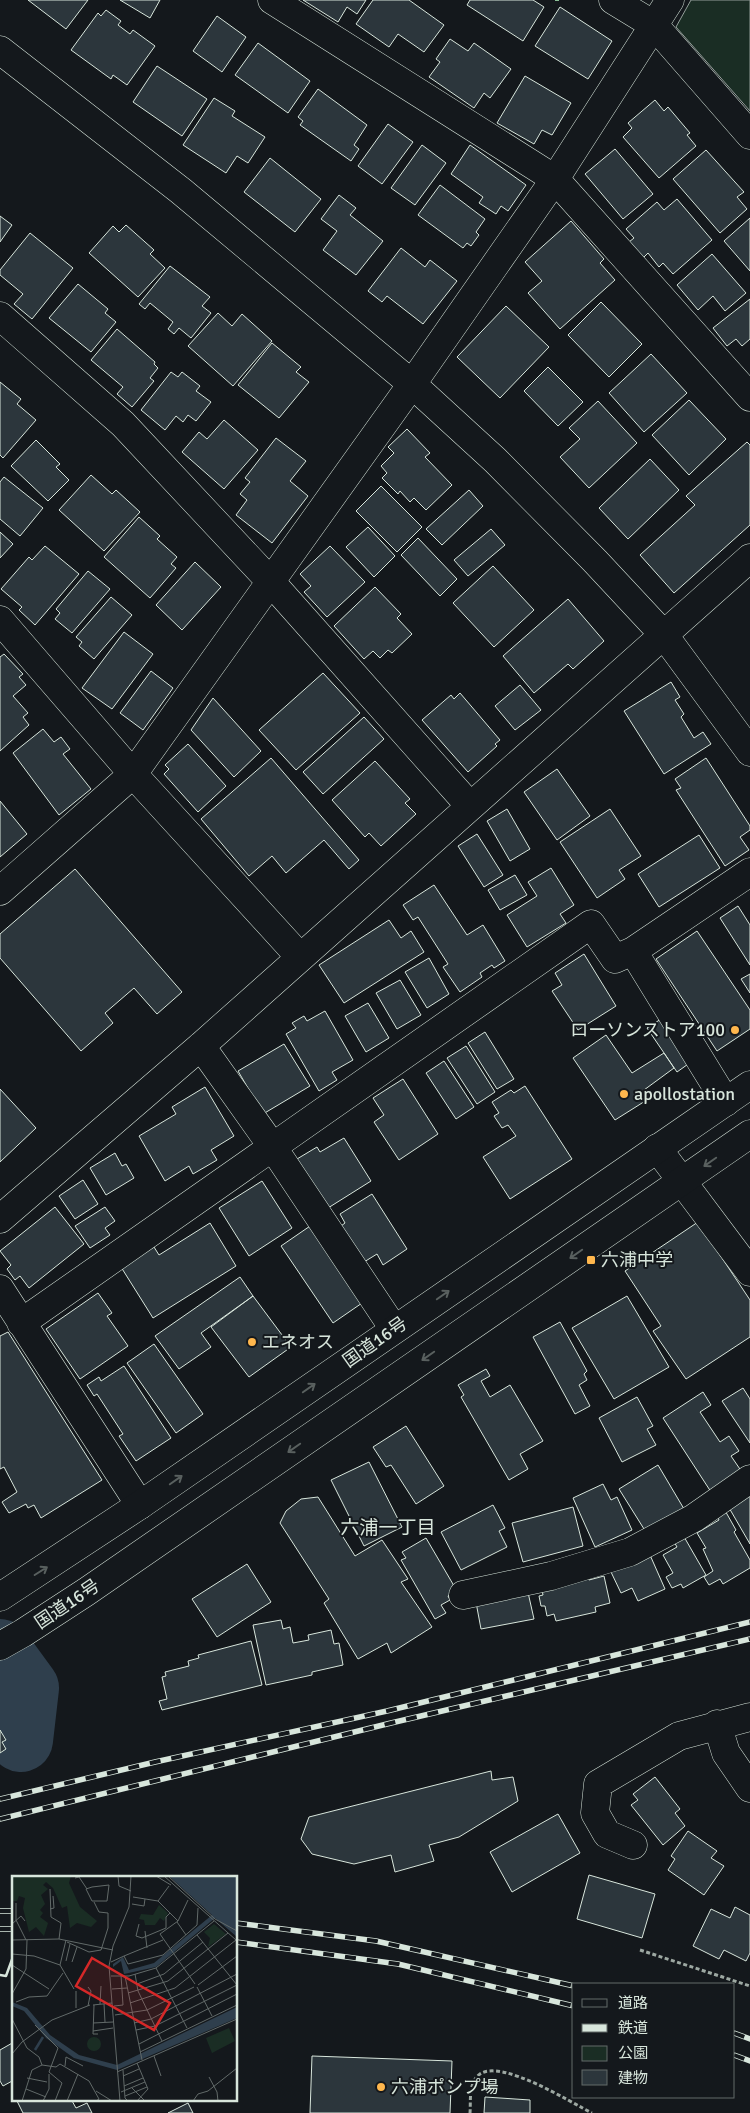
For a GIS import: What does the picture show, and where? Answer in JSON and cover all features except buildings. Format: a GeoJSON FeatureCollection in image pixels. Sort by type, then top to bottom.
{"type":"FeatureCollection","features":[{"type":"Feature","properties":{"kind":"main road"},"geometry":{"type":"LineString","coordinates":[[272,0],[554,179],[750,397]]}},
{"type":"Feature","properties":{"kind":"main road"},"geometry":{"type":"LineString","coordinates":[[613,0],[654,26],[750,135]]}},
{"type":"Feature","properties":{"kind":"main road"},"geometry":{"type":"LineString","coordinates":[[0,890],[134,774],[412,384],[554,179],[670,0]]}},
{"type":"Feature","properties":{"kind":"main road"},"geometry":{"type":"LineString","coordinates":[[0,50],[181,191],[412,384],[495,460],[595,560],[664,634],[750,752]]}},
{"type":"Feature","properties":{"kind":"main road"},"geometry":{"type":"LineString","coordinates":[[0,316],[123,424],[272,582],[470,806]]}},
{"type":"Feature","properties":{"kind":"main road"},"geometry":{"type":"LineString","coordinates":[[0,1219],[201,1046],[750,558]]}},
{"type":"Feature","properties":{"kind":"main road"},"geometry":{"type":"LineString","coordinates":[[0,620],[134,774],[300,957]]}},
{"type":"Feature","properties":{"kind":"main road"},"geometry":{"type":"LineString","coordinates":[[21,1323],[591,924],[615,959],[633,951],[750,872]]}},
{"type":"Feature","properties":{"kind":"main road"},"geometry":{"type":"LineString","coordinates":[[633,951],[726,1102]]}},
{"type":"Feature","properties":{"kind":"main road"},"geometry":{"type":"LineString","coordinates":[[201,1046],[272,1146],[394,1329]]}},
{"type":"Feature","properties":{"kind":"main road","name":"国道16号"},"geometry":{"type":"LineString","coordinates":[[0,1597],[140,1505],[750,1085]]}},
{"type":"Feature","properties":{"kind":"main road","name":"国道16号"},"geometry":{"type":"LineString","coordinates":[[12,1639],[750,1134]]}},
{"type":"Feature","properties":{"kind":"main road"},"geometry":{"type":"LineString","coordinates":[[657,1148],[750,1272]]}},
{"type":"Feature","properties":{"kind":"main road"},"geometry":{"type":"LineString","coordinates":[[0,1289],[140,1505]]}},
{"type":"Feature","properties":{"kind":"main road"},"geometry":{"type":"LineString","coordinates":[[463,1595],[551,1576],[630,1552],[694,1518],[750,1479]]}},
{"type":"Feature","properties":{"kind":"main road"},"geometry":{"type":"LineString","coordinates":[[632,1845],[608,1834],[595,1813],[598,1784],[679,1736],[718,1724],[750,1717]]}},
{"type":"Feature","properties":{"kind":"main road"},"geometry":{"type":"LineString","coordinates":[[718,1724],[726,1753],[750,1788]]}},
{"type":"Feature","properties":{"kind":"path"},"geometry":{"type":"LineString","coordinates":[[640,1950],[750,1986]]}},
{"type":"Feature","properties":{"kind":"path"},"geometry":{"type":"LineString","coordinates":[[470,2113],[472,2085],[479,2074],[490,2070],[520,2076],[592,2113]]}},
{"type":"Feature","properties":{"kind":"green space"},"geometry":{"type":"Polygon","coordinates":[[[691,0],[750,0],[750,111],[676,27],[691,0]]]}},
{"type":"Feature","properties":{"kind":"waterway"},"geometry":{"type":"LineString","coordinates":[[0,1651],[27,1688],[21,1740]]}},
{"type":"Feature","properties":{"kind":"railway"},"geometry":{"type":"LineString","coordinates":[[0,1799],[155,1762],[387,1711],[750,1622]]}},
{"type":"Feature","properties":{"kind":"railway"},"geometry":{"type":"LineString","coordinates":[[0,1819],[391,1723],[750,1639]]}},
{"type":"Feature","properties":{"kind":"railway"},"geometry":{"type":"LineString","coordinates":[[0,1911],[12,1911]]}},
{"type":"Feature","properties":{"kind":"railway"},"geometry":{"type":"LineString","coordinates":[[238,1923],[376,1941],[572,1986]]}},
{"type":"Feature","properties":{"kind":"railway"},"geometry":{"type":"LineString","coordinates":[[0,1929],[12,1929]]}},
{"type":"Feature","properties":{"kind":"railway"},"geometry":{"type":"LineString","coordinates":[[238,1942],[398,1964],[572,2006]]}},
{"type":"Feature","properties":{"kind":"railway"},"geometry":{"type":"LineString","coordinates":[[735,2033],[750,2039]]}},
{"type":"Feature","properties":{"kind":"railway"},"geometry":{"type":"LineString","coordinates":[[735,2055],[750,2061]]}},
{"type":"Feature","properties":{"kind":"wall"},"geometry":{"type":"LineString","coordinates":[[0,1975],[6,1976],[12,1960]]}},
{"type":"Feature","properties":{"kind":"place","name":"ローソンストア100"},"geometry":{"type":"Point","coordinates":[735,1030]}},
{"type":"Feature","properties":{"kind":"place","name":"apollostation"},"geometry":{"type":"Point","coordinates":[624,1094]}},
{"type":"Feature","properties":{"kind":"place","name":"六浦中学"},"geometry":{"type":"Point","coordinates":[591,1260]}},
{"type":"Feature","properties":{"kind":"place","name":"エネオス"},"geometry":{"type":"Point","coordinates":[252,1342]}},
{"type":"Feature","properties":{"kind":"place","name":"六浦ポンプ場"},"geometry":{"type":"Point","coordinates":[381,2087]}},
{"type":"Feature","properties":{"kind":"district","name":"六浦一丁目"},"geometry":{"type":"Point","coordinates":[388,1527]}}]}
